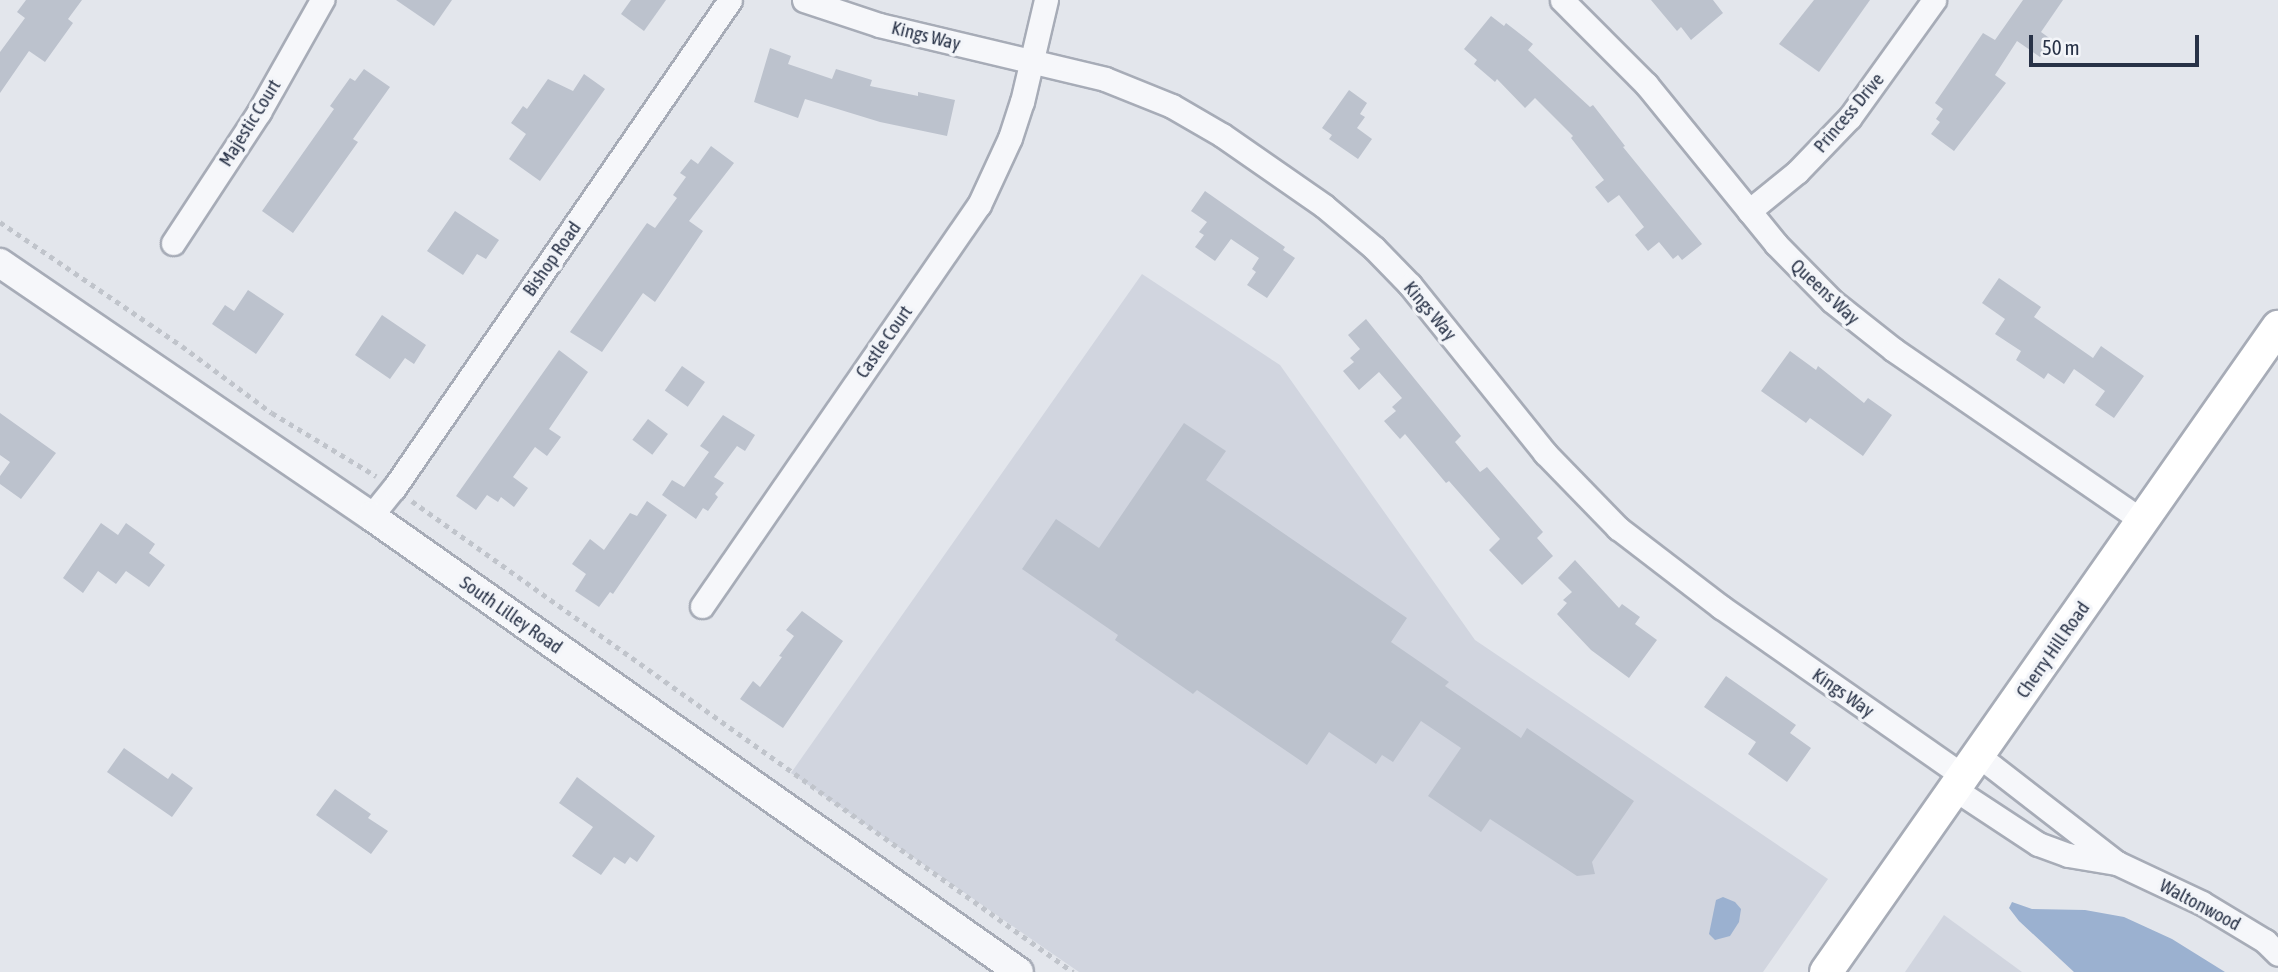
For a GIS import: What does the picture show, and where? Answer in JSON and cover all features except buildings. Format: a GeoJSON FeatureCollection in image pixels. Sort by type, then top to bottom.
{"type":"FeatureCollection","features":[{"type":"Feature","properties":{"kind":"main road","name":"Cherry Hill Road"},"geometry":{"type":"LineString","coordinates":[[1826,972],[2144,522],[2278,327]]}},
{"type":"Feature","properties":{"kind":"street","name":"Majestic Court"},"geometry":{"type":"LineString","coordinates":[[173,243],[259,112],[322,0]]}},
{"type":"Feature","properties":{"kind":"street","name":"Bishop Road"},"geometry":{"type":"LineString","coordinates":[[371,516],[394,488],[730,0]]}},
{"type":"Feature","properties":{"kind":"street","name":"Kings Way"},"geometry":{"type":"LineString","coordinates":[[804,0],[879,25],[1105,79],[1171,106],[1222,135],[1324,206],[1374,248],[1410,285],[1545,453],[1618,528],[1721,607],[1967,774]]}},
{"type":"Feature","properties":{"kind":"street","name":"Castle Court"},"geometry":{"type":"LineString","coordinates":[[702,606],[979,205],[1010,138],[1033,61],[1046,0]]}},
{"type":"Feature","properties":{"kind":"street","name":"Queens Way"},"geometry":{"type":"LineString","coordinates":[[1562,0],[1646,84],[1803,273],[1862,326],[2144,522]]}},
{"type":"Feature","properties":{"kind":"street","name":"Princess Drive"},"geometry":{"type":"LineString","coordinates":[[1749,211],[1797,172],[1850,117],[1934,0]]}},
{"type":"Feature","properties":{"kind":"street","name":"South Lilley Road"},"geometry":{"type":"LineString","coordinates":[[0,263],[371,516],[1019,972]]}},
{"type":"Feature","properties":{"kind":"street","name":"Waltonwood"},"geometry":{"type":"LineString","coordinates":[[1967,774],[2038,844],[2068,855],[2117,863]]}},
{"type":"Feature","properties":{"kind":"street","name":"Waltonwood"},"geometry":{"type":"LineString","coordinates":[[1967,774],[2117,863],[2202,903],[2265,941],[2278,954]]}},
{"type":"Feature","properties":{"kind":"path"},"geometry":{"type":"LineString","coordinates":[[0,222],[183,346],[272,413],[394,488],[1073,972]]}},
{"type":"Feature","properties":{"kind":"shaded area"},"geometry":{"type":"Polygon","coordinates":[[[1142,274],[1280,365],[1475,640],[1828,879],[1763,972],[1079,972],[791,773],[1142,274]]]}},
{"type":"Feature","properties":{"kind":"shaded area"},"geometry":{"type":"Polygon","coordinates":[[[1944,915],[2022,972],[1905,972],[1944,915]]]}},
{"type":"Feature","properties":{"kind":"water"},"geometry":{"type":"Polygon","coordinates":[[[1723,897],[1735,902],[1741,909],[1739,922],[1730,936],[1715,940],[1709,934],[1716,900],[1723,897]]]}},
{"type":"Feature","properties":{"kind":"water"},"geometry":{"type":"Polygon","coordinates":[[[2012,902],[2032,909],[2085,910],[2124,917],[2172,939],[2225,972],[2074,972],[2019,921],[2009,908],[2012,902]]]}}]}
